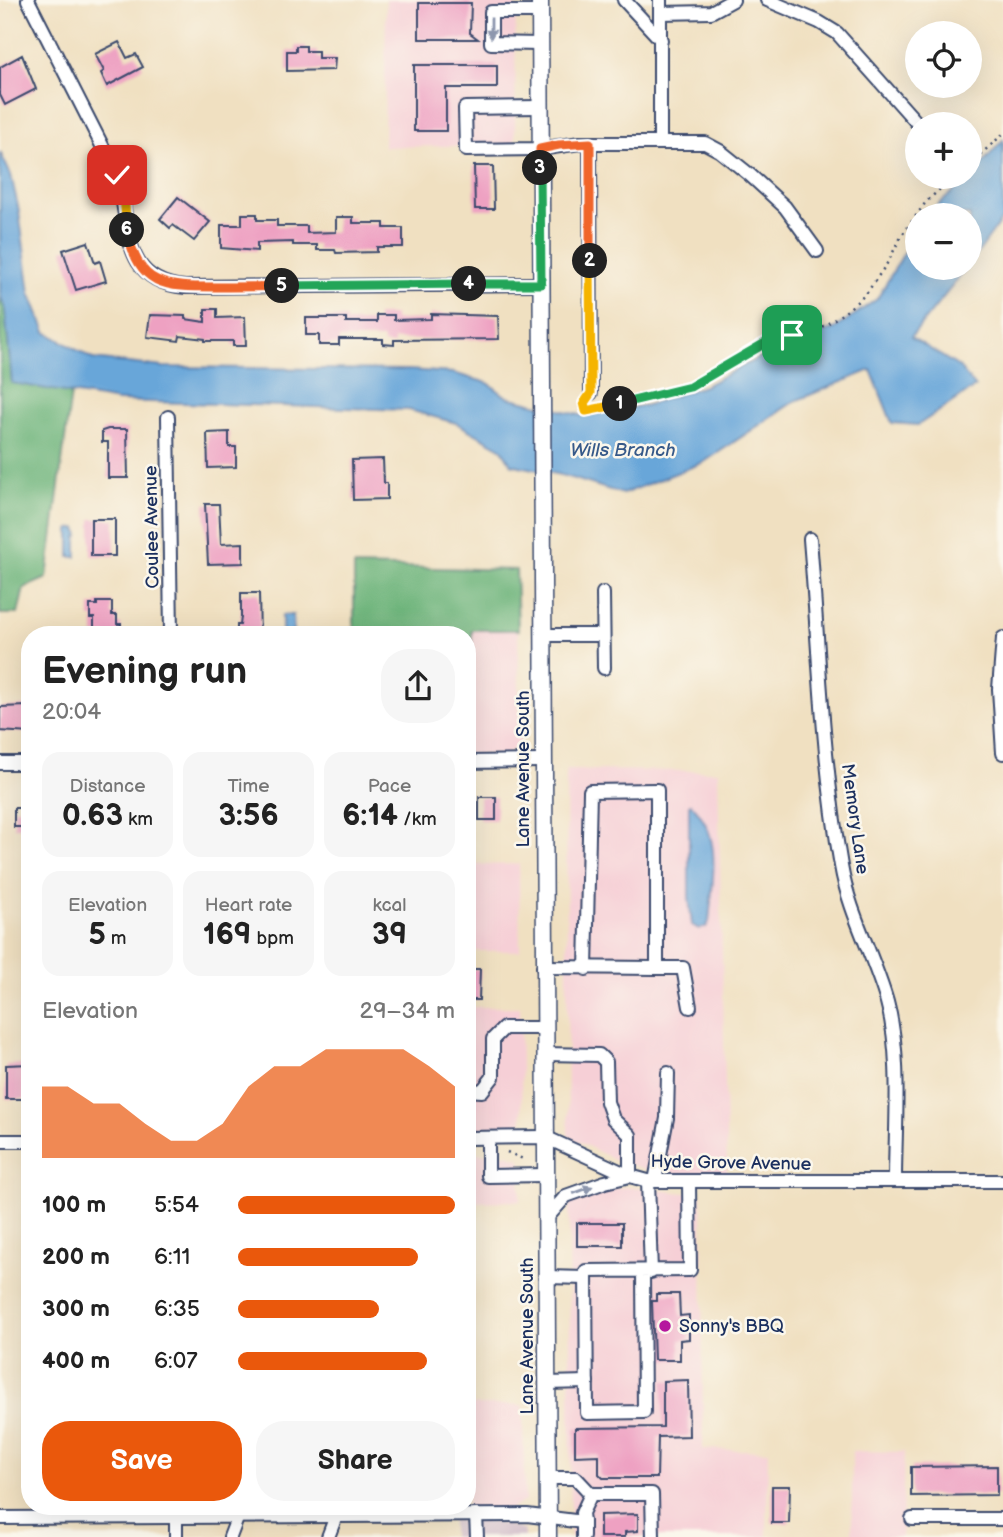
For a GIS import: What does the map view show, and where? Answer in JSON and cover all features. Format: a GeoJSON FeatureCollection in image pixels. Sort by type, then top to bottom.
{"type":"FeatureCollection","features":[{"type":"Feature","properties":{"kind":"main road","name":"Lane Avenue South"},"geometry":{"type":"LineString","coordinates":[[540,6],[548,1537]]}},
{"type":"Feature","properties":{"kind":"street"},"geometry":{"type":"LineString","coordinates":[[28,0],[117,175],[124,196],[127,229],[134,257],[142,268],[158,281],[185,287],[541,284]]}},
{"type":"Feature","properties":{"kind":"street"},"geometry":{"type":"LineString","coordinates":[[624,0],[661,40]]}},
{"type":"Feature","properties":{"kind":"street"},"geometry":{"type":"LineString","coordinates":[[660,142],[660,7],[711,12],[733,0]]}},
{"type":"Feature","properties":{"kind":"street"},"geometry":{"type":"LineString","coordinates":[[767,0],[820,22],[837,33],[907,112]]}},
{"type":"Feature","properties":{"kind":"street"},"geometry":{"type":"LineString","coordinates":[[540,6],[491,12],[491,43],[540,44]]}},
{"type":"Feature","properties":{"kind":"street"},"geometry":{"type":"LineString","coordinates":[[540,107],[465,107],[466,150],[540,149],[590,143],[705,143],[720,151],[785,207],[817,251]]}},
{"type":"Feature","properties":{"kind":"street"},"geometry":{"type":"LineString","coordinates":[[590,143],[591,393]]}},
{"type":"Feature","properties":{"kind":"street","name":"Coulee Avenue"},"geometry":{"type":"LineString","coordinates":[[168,418],[171,626]]}},
{"type":"Feature","properties":{"kind":"street","name":"Memory Lane"},"geometry":{"type":"LineString","coordinates":[[810,539],[824,722],[841,870],[887,1000],[893,1033],[895,1181]]}},
{"type":"Feature","properties":{"kind":"street"},"geometry":{"type":"LineString","coordinates":[[603,593],[604,668]]}},
{"type":"Feature","properties":{"kind":"street"},"geometry":{"type":"LineString","coordinates":[[542,635],[603,635]]}},
{"type":"Feature","properties":{"kind":"street"},"geometry":{"type":"LineString","coordinates":[[1003,638],[999,689],[1003,753]]}},
{"type":"Feature","properties":{"kind":"street"},"geometry":{"type":"LineString","coordinates":[[476,762],[542,761]]}},
{"type":"Feature","properties":{"kind":"street"},"geometry":{"type":"LineString","coordinates":[[0,763],[21,763]]}},
{"type":"Feature","properties":{"kind":"street"},"geometry":{"type":"LineString","coordinates":[[586,969],[590,790],[657,790],[657,968]]}},
{"type":"Feature","properties":{"kind":"street"},"geometry":{"type":"LineString","coordinates":[[543,967],[683,968],[690,1007]]}},
{"type":"Feature","properties":{"kind":"street"},"geometry":{"type":"LineString","coordinates":[[476,1091],[482,1091],[493,1077],[493,1039],[504,1028],[544,1028]]}},
{"type":"Feature","properties":{"kind":"street"},"geometry":{"type":"LineString","coordinates":[[544,1054],[599,1055],[606,1062],[607,1102],[613,1119],[630,1135],[630,1176],[566,1196],[545,1220]]}},
{"type":"Feature","properties":{"kind":"street"},"geometry":{"type":"LineString","coordinates":[[668,1073],[667,1118],[651,1181],[647,1272],[644,1412],[587,1413],[586,1271],[647,1272],[690,1270],[689,1182]]}},
{"type":"Feature","properties":{"kind":"street","name":"Hyde Grove Avenue"},"geometry":{"type":"LineString","coordinates":[[476,1138],[545,1138],[630,1176],[651,1181],[1003,1181]]}},
{"type":"Feature","properties":{"kind":"street"},"geometry":{"type":"LineString","coordinates":[[488,1138],[488,1176],[545,1175]]}},
{"type":"Feature","properties":{"kind":"street"},"geometry":{"type":"LineString","coordinates":[[0,1141],[21,1141]]}},
{"type":"Feature","properties":{"kind":"street"},"geometry":{"type":"LineString","coordinates":[[546,1277],[586,1278]]}},
{"type":"Feature","properties":{"kind":"street"},"geometry":{"type":"LineString","coordinates":[[547,1383],[587,1382]]}},
{"type":"Feature","properties":{"kind":"street"},"geometry":{"type":"LineString","coordinates":[[547,1478],[576,1478],[591,1494],[652,1494],[653,1537]]}},
{"type":"Feature","properties":{"kind":"street"},"geometry":{"type":"LineString","coordinates":[[583,1537],[582,1513],[591,1494]]}},
{"type":"Feature","properties":{"kind":"street"},"geometry":{"type":"LineString","coordinates":[[0,1518],[88,1515]]}},
{"type":"Feature","properties":{"kind":"street"},"geometry":{"type":"LineString","coordinates":[[176,1515],[176,1537]]}},
{"type":"Feature","properties":{"kind":"street"},"geometry":{"type":"LineString","coordinates":[[222,1515],[527,1515],[583,1522]]}},
{"type":"Feature","properties":{"kind":"street"},"geometry":{"type":"LineString","coordinates":[[476,1515],[477,1537]]}},
{"type":"Feature","properties":{"kind":"street"},"geometry":{"type":"LineString","coordinates":[[231,1536],[238,1516]]}},
{"type":"Feature","properties":{"kind":"street"},"geometry":{"type":"LineString","coordinates":[[328,1537],[336,1516]]}},
{"type":"Feature","properties":{"kind":"street"},"geometry":{"type":"LineString","coordinates":[[912,1519],[1003,1519]]}},
{"type":"Feature","properties":{"kind":"path"},"geometry":{"type":"LineString","coordinates":[[982,153],[1003,134]]}},
{"type":"Feature","properties":{"kind":"path"},"geometry":{"type":"LineString","coordinates":[[591,393],[584,403],[586,411],[690,387],[767,342],[824,326],[866,294],[888,262],[902,235],[926,202],[940,189]]}},
{"type":"Feature","properties":{"kind":"path"},"geometry":{"type":"LineString","coordinates":[[507,1152],[523,1159]]}},
{"type":"Feature","properties":{"kind":"shaded area"},"geometry":{"type":"Polygon","coordinates":[[[386,0],[516,0],[515,145],[384,147],[386,0]]]}},
{"type":"Feature","properties":{"kind":"shaded area"},"geometry":{"type":"Polygon","coordinates":[[[476,630],[518,630],[520,745],[505,755],[476,754],[476,630]]]}},
{"type":"Feature","properties":{"kind":"shaded area"},"geometry":{"type":"Polygon","coordinates":[[[566,770],[718,771],[727,1174],[686,1175],[651,1171],[613,1159],[568,1136],[566,770]]]}},
{"type":"Feature","properties":{"kind":"shaded area"},"geometry":{"type":"Polygon","coordinates":[[[519,864],[520,951],[476,951],[476,865],[519,864]]]}},
{"type":"Feature","properties":{"kind":"shaded area"},"geometry":{"type":"Polygon","coordinates":[[[476,1007],[520,1007],[522,1123],[512,1128],[476,1128],[476,1007]]]}},
{"type":"Feature","properties":{"kind":"shaded area"},"geometry":{"type":"Polygon","coordinates":[[[476,1153],[506,1154],[521,1159],[520,1201],[476,1202],[476,1153]]]}},
{"type":"Feature","properties":{"kind":"shaded area"},"geometry":{"type":"Polygon","coordinates":[[[630,1187],[702,1195],[703,1449],[768,1451],[767,1537],[571,1537],[569,1203],[599,1189],[630,1187]]]}},
{"type":"Feature","properties":{"kind":"shaded area"},"geometry":{"type":"Polygon","coordinates":[[[476,1405],[523,1405],[525,1501],[509,1510],[476,1510],[476,1405]]]}},
{"type":"Feature","properties":{"kind":"shaded area"},"geometry":{"type":"Polygon","coordinates":[[[852,1451],[904,1452],[902,1537],[852,1537],[852,1451]]]}},
{"type":"Feature","properties":{"kind":"shaded area"},"geometry":{"type":"Polygon","coordinates":[[[452,1520],[490,1521],[524,1530],[524,1537],[452,1537],[452,1520]]]}},
{"type":"Feature","properties":{"kind":"green space"},"geometry":{"type":"Polygon","coordinates":[[[0,295],[5,308],[12,383],[71,393],[47,578],[24,588],[18,614],[0,614],[0,295]]]}},
{"type":"Feature","properties":{"kind":"green space"},"geometry":{"type":"Polygon","coordinates":[[[354,566],[516,570],[518,630],[476,630],[476,626],[354,626],[354,566]]]}},
{"type":"Feature","properties":{"kind":"water"},"geometry":{"type":"Polygon","coordinates":[[[1003,140],[1003,218],[982,247],[982,203],[940,203],[956,189],[982,189],[982,164],[1003,140]]]}},
{"type":"Feature","properties":{"kind":"water","name":"Wills Branch"},"geometry":{"type":"Polygon","coordinates":[[[0,152],[11,175],[19,211],[30,293],[46,332],[93,359],[163,367],[453,373],[488,383],[507,397],[584,416],[647,405],[704,386],[786,344],[834,329],[877,299],[905,251],[905,280],[957,280],[911,337],[959,367],[975,387],[918,425],[892,423],[871,370],[795,401],[704,462],[623,494],[565,476],[511,464],[501,448],[456,423],[409,410],[118,401],[12,383],[5,308],[0,295],[0,152]]]}},
{"type":"Feature","properties":{"kind":"water"},"geometry":{"type":"Polygon","coordinates":[[[77,528],[77,557],[70,557],[70,529],[77,528]]]}},
{"type":"Feature","properties":{"kind":"water"},"geometry":{"type":"Polygon","coordinates":[[[282,615],[293,615],[293,626],[282,626],[282,615]]]}},
{"type":"Feature","properties":{"kind":"water"},"geometry":{"type":"Polygon","coordinates":[[[691,804],[708,830],[714,859],[709,922],[706,927],[699,929],[692,925],[689,897],[691,804]]]}},
{"type":"Feature","properties":{"kind":"building"},"geometry":{"type":"Polygon","coordinates":[[[419,3],[471,3],[470,33],[478,39],[419,39],[419,3]]]}},
{"type":"Feature","properties":{"kind":"building"},"geometry":{"type":"Polygon","coordinates":[[[119,42],[127,58],[136,54],[143,67],[107,86],[101,73],[104,71],[95,54],[119,42]]]}},
{"type":"Feature","properties":{"kind":"building"},"geometry":{"type":"Polygon","coordinates":[[[296,46],[306,46],[306,51],[318,51],[318,58],[335,58],[334,70],[287,71],[287,51],[296,51],[296,46]]]}},
{"type":"Feature","properties":{"kind":"building"},"geometry":{"type":"Polygon","coordinates":[[[22,55],[36,89],[5,105],[0,95],[0,67],[22,55]]]}},
{"type":"Feature","properties":{"kind":"building"},"geometry":{"type":"Polygon","coordinates":[[[414,65],[497,65],[497,88],[446,88],[446,131],[414,131],[414,65]]]}},
{"type":"Feature","properties":{"kind":"building"},"geometry":{"type":"Polygon","coordinates":[[[474,166],[493,166],[494,209],[475,209],[474,166]]]}},
{"type":"Feature","properties":{"kind":"building"},"geometry":{"type":"Polygon","coordinates":[[[178,197],[210,222],[194,241],[173,225],[170,228],[160,219],[178,197]]]}},
{"type":"Feature","properties":{"kind":"building"},"geometry":{"type":"Polygon","coordinates":[[[242,214],[257,214],[257,220],[277,220],[277,226],[307,226],[307,233],[336,232],[336,217],[353,217],[353,223],[384,223],[384,228],[403,228],[403,247],[377,247],[377,252],[336,253],[335,250],[317,250],[317,245],[293,245],[293,242],[257,243],[257,251],[221,248],[221,225],[242,225],[242,214]]]}},
{"type":"Feature","properties":{"kind":"building"},"geometry":{"type":"Polygon","coordinates":[[[88,242],[95,263],[100,261],[106,281],[76,290],[63,250],[88,242]]]}},
{"type":"Feature","properties":{"kind":"building"},"geometry":{"type":"Polygon","coordinates":[[[205,309],[217,309],[217,318],[245,317],[246,346],[233,346],[233,341],[205,341],[180,336],[179,341],[147,337],[150,315],[185,316],[185,319],[205,322],[205,309]]]}},
{"type":"Feature","properties":{"kind":"building"},"geometry":{"type":"Polygon","coordinates":[[[431,314],[498,316],[499,339],[394,340],[394,345],[383,344],[383,339],[339,339],[339,345],[319,345],[319,335],[306,335],[306,318],[346,318],[346,322],[377,322],[377,315],[394,315],[394,320],[431,319],[431,314]]]}},
{"type":"Feature","properties":{"kind":"building"},"geometry":{"type":"Polygon","coordinates":[[[127,429],[128,478],[108,478],[108,442],[102,442],[102,431],[127,429]]]}},
{"type":"Feature","properties":{"kind":"building"},"geometry":{"type":"Polygon","coordinates":[[[229,432],[229,447],[236,447],[236,467],[208,468],[207,433],[229,432]]]}},
{"type":"Feature","properties":{"kind":"building"},"geometry":{"type":"Polygon","coordinates":[[[383,459],[387,499],[353,500],[352,460],[383,459]]]}},
{"type":"Feature","properties":{"kind":"building"},"geometry":{"type":"Polygon","coordinates":[[[205,504],[219,504],[221,544],[243,543],[243,563],[208,564],[205,504]]]}},
{"type":"Feature","properties":{"kind":"building"},"geometry":{"type":"Polygon","coordinates":[[[91,519],[115,519],[115,556],[91,556],[91,519]]]}},
{"type":"Feature","properties":{"kind":"building"},"geometry":{"type":"Polygon","coordinates":[[[241,593],[259,593],[260,626],[237,626],[240,625],[241,593]]]}},
{"type":"Feature","properties":{"kind":"building"},"geometry":{"type":"Polygon","coordinates":[[[97,602],[112,602],[112,615],[117,615],[117,624],[121,626],[94,626],[94,618],[90,618],[90,605],[97,605],[97,602]]]}},
{"type":"Feature","properties":{"kind":"building"},"geometry":{"type":"Polygon","coordinates":[[[21,706],[21,732],[0,731],[0,707],[21,706]]]}},
{"type":"Feature","properties":{"kind":"building"},"geometry":{"type":"Polygon","coordinates":[[[479,797],[496,797],[496,820],[479,820],[479,797]]]}},
{"type":"Feature","properties":{"kind":"building"},"geometry":{"type":"Polygon","coordinates":[[[14,808],[21,808],[21,827],[14,827],[14,808]]]}},
{"type":"Feature","properties":{"kind":"building"},"geometry":{"type":"Polygon","coordinates":[[[476,969],[480,969],[479,1000],[476,1000],[476,969]]]}},
{"type":"Feature","properties":{"kind":"building"},"geometry":{"type":"Polygon","coordinates":[[[21,1064],[21,1099],[6,1099],[6,1065],[21,1064]]]}},
{"type":"Feature","properties":{"kind":"building"},"geometry":{"type":"Polygon","coordinates":[[[577,1223],[622,1223],[622,1246],[577,1246],[577,1223]]]}},
{"type":"Feature","properties":{"kind":"building"},"geometry":{"type":"Polygon","coordinates":[[[656,1294],[679,1294],[680,1316],[689,1315],[689,1339],[680,1340],[680,1360],[654,1360],[652,1301],[656,1301],[656,1294]]]}},
{"type":"Feature","properties":{"kind":"building"},"geometry":{"type":"Polygon","coordinates":[[[688,1380],[689,1436],[658,1437],[657,1478],[603,1478],[599,1474],[599,1455],[575,1456],[575,1428],[663,1427],[663,1381],[688,1380]]]}},
{"type":"Feature","properties":{"kind":"building"},"geometry":{"type":"Polygon","coordinates":[[[997,1466],[997,1495],[911,1496],[911,1467],[997,1466]]]}},
{"type":"Feature","properties":{"kind":"building"},"geometry":{"type":"Polygon","coordinates":[[[772,1486],[790,1486],[789,1523],[772,1523],[772,1486]]]}},
{"type":"Feature","properties":{"kind":"building"},"geometry":{"type":"Polygon","coordinates":[[[638,1514],[638,1531],[625,1532],[625,1537],[600,1537],[600,1515],[638,1514]]]}},
{"type":"Feature","properties":{"kind":"place","name":"Sonny's BBQ"},"geometry":{"type":"Point","coordinates":[665,1326]}},
{"type":"Feature","properties":{"kind":"route"},"geometry":{"type":"LineString","coordinates":[[117,175],[124,196],[127,229],[134,257],[142,268],[165,284],[185,287],[541,284],[540,149],[590,143],[591,393],[584,403],[586,411],[690,387],[767,342],[792,335]]}}]}
